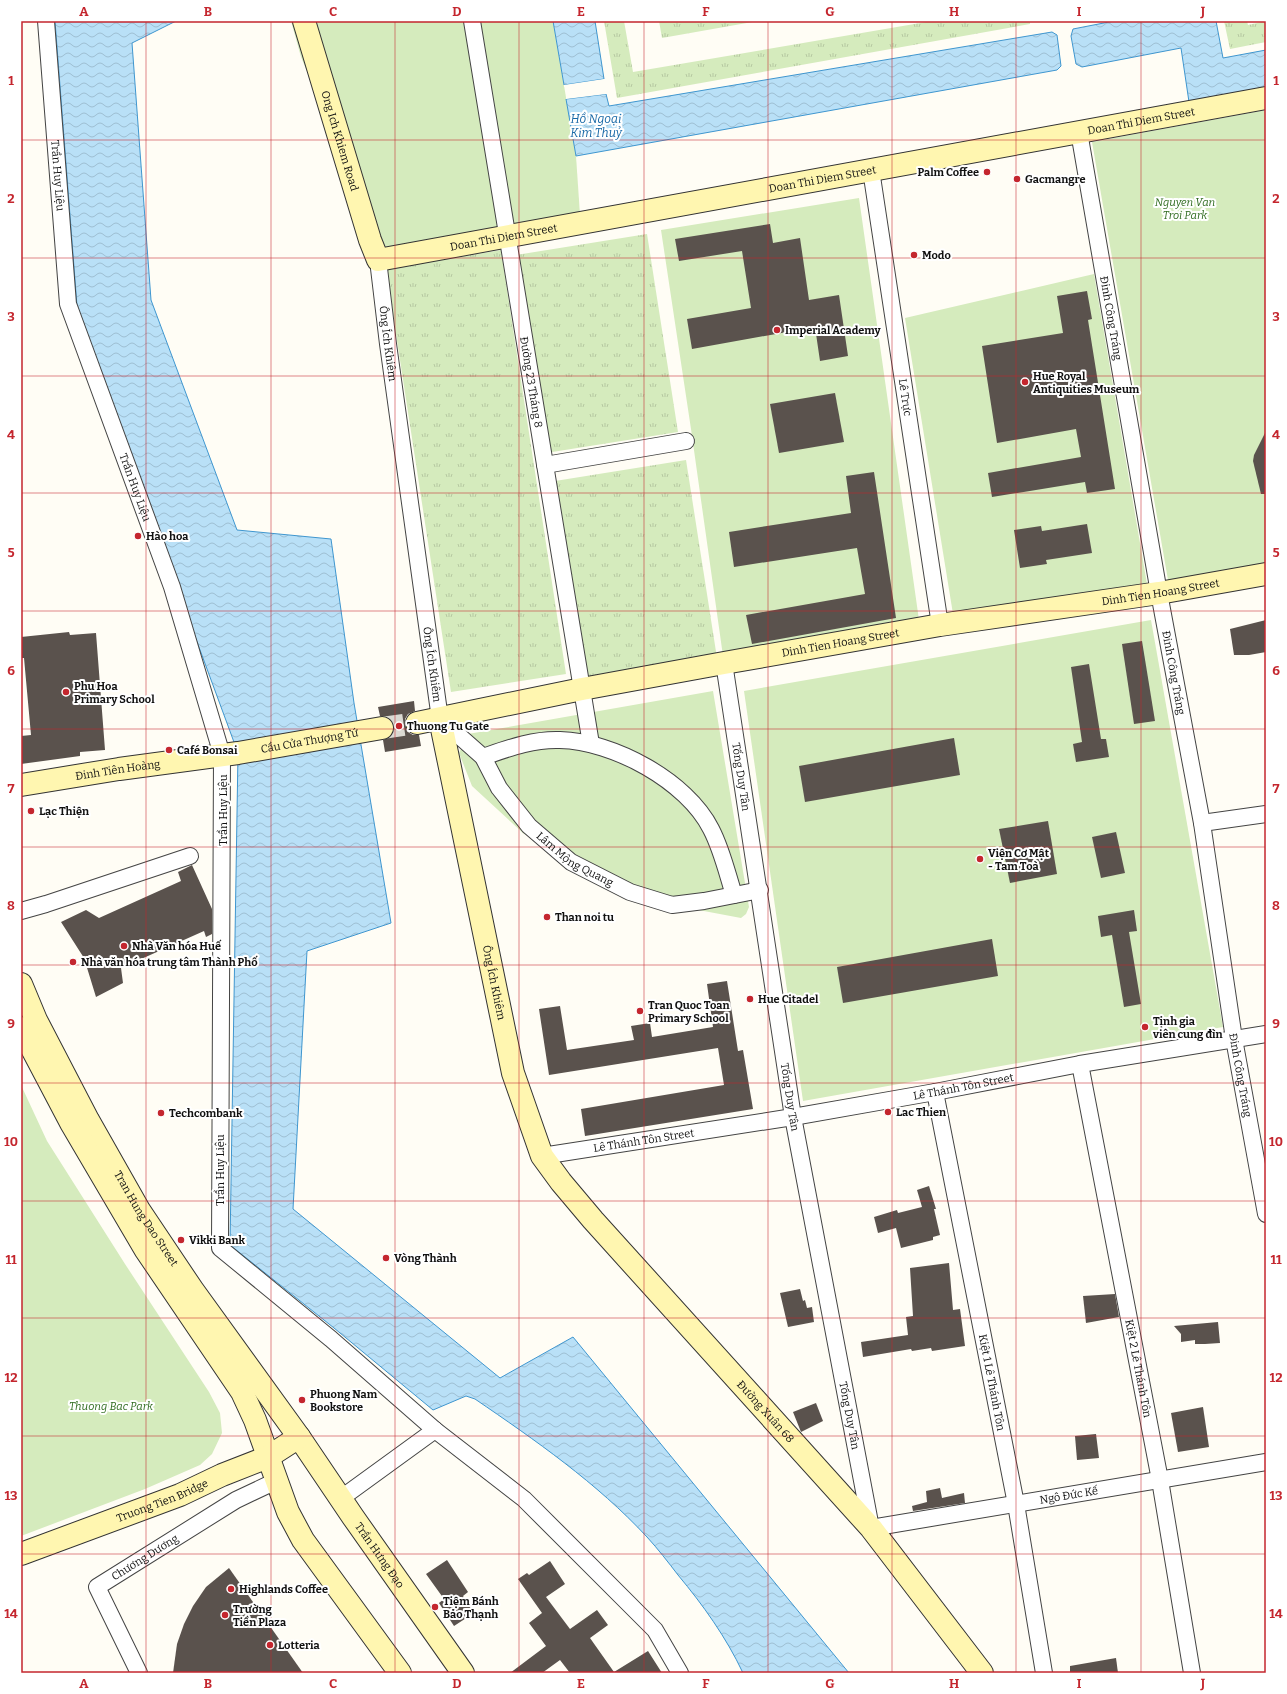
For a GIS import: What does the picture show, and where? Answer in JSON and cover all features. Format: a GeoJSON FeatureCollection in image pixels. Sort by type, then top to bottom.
{"type":"FeatureCollection","features":[{"type":"Feature","properties":{"kind":"main road","name":"Ong Ich Khiem Road"},"geometry":{"type":"LineString","coordinates":[[304,21],[368,233],[378,260]]}},
{"type":"Feature","properties":{"kind":"main road","name":"Doan Thi Diem Street"},"geometry":{"type":"LineString","coordinates":[[378,260],[1266,98]]}},
{"type":"Feature","properties":{"kind":"main road","name":"Dinh Tien Hoang Street"},"geometry":{"type":"LineString","coordinates":[[417,723],[582,689],[940,625],[1159,593],[1266,574]]}},
{"type":"Feature","properties":{"kind":"main road","name":"Ông Ích Khiêm"},"geometry":{"type":"LineString","coordinates":[[440,718],[513,1073],[542,1156]]}},
{"type":"Feature","properties":{"kind":"main road","name":"Cầu Cửa Thượng Tứ"},"geometry":{"type":"LineString","coordinates":[[230,754],[382,728]]}},
{"type":"Feature","properties":{"kind":"main road","name":"Đinh Tiên Hoàng"},"geometry":{"type":"LineString","coordinates":[[21,785],[119,769],[230,754]]}},
{"type":"Feature","properties":{"kind":"main road","name":"Tran Hung Dao Street"},"geometry":{"type":"LineString","coordinates":[[21,984],[36,1020],[139,1210],[192,1289],[299,1437]]}},
{"type":"Feature","properties":{"kind":"main road","name":"Tran Hung Dao Street"},"geometry":{"type":"LineString","coordinates":[[21,1028],[71,1123],[144,1249],[242,1392],[255,1420],[268,1457]]}},
{"type":"Feature","properties":{"kind":"main road","name":"Đường Xuân 68"},"geometry":{"type":"LineString","coordinates":[[542,1156],[560,1182],[593,1220],[871,1528],[982,1673]]}},
{"type":"Feature","properties":{"kind":"main road","name":"Truong Tien Bridge"},"geometry":{"type":"LineString","coordinates":[[21,1554],[180,1495],[222,1475],[268,1457],[299,1437]]}},
{"type":"Feature","properties":{"kind":"main road","name":"Trần Hưng Đạo"},"geometry":{"type":"LineString","coordinates":[[299,1437],[463,1673]]}},
{"type":"Feature","properties":{"kind":"main road"},"geometry":{"type":"LineString","coordinates":[[268,1457],[288,1512],[303,1540],[400,1673]]}},
{"type":"Feature","properties":{"kind":"street","name":"Trần Huy Liệu"},"geometry":{"type":"LineString","coordinates":[[46,21],[68,304],[172,587],[230,754],[220,1248],[331,1339],[435,1430],[524,1499],[655,1630],[680,1673]]}},
{"type":"Feature","properties":{"kind":"street","name":"Đường 23 Tháng 8"},"geometry":{"type":"LineString","coordinates":[[472,21],[590,744]]}},
{"type":"Feature","properties":{"kind":"street","name":"Đinh Công Tráng"},"geometry":{"type":"LineString","coordinates":[[1079,132],[1159,593],[1202,823],[1234,1039],[1266,1214]]}},
{"type":"Feature","properties":{"kind":"street","name":"Lê Trực"},"geometry":{"type":"LineString","coordinates":[[871,170],[940,625]]}},
{"type":"Feature","properties":{"kind":"street","name":"Ông Ích Khiêm"},"geometry":{"type":"LineString","coordinates":[[378,260],[389,352],[440,718]]}},
{"type":"Feature","properties":{"kind":"street"},"geometry":{"type":"LineString","coordinates":[[545,464],[686,441]]}},
{"type":"Feature","properties":{"kind":"street","name":"Tống Duy Tân"},"geometry":{"type":"LineString","coordinates":[[724,663],[760,890],[793,1117],[871,1528]]}},
{"type":"Feature","properties":{"kind":"street","name":"Lâm Mộng Quang"},"geometry":{"type":"LineString","coordinates":[[440,718],[484,757],[499,788],[529,826],[571,862],[630,892],[672,905],[760,890]]}},
{"type":"Feature","properties":{"kind":"street"},"geometry":{"type":"LineString","coordinates":[[484,757],[518,745],[535,741],[560,740],[590,744],[605,748],[636,761],[664,779],[697,807],[711,828],[718,844],[734,895]]}},
{"type":"Feature","properties":{"kind":"street"},"geometry":{"type":"LineString","coordinates":[[1202,823],[1266,814]]}},
{"type":"Feature","properties":{"kind":"street"},"geometry":{"type":"LineString","coordinates":[[21,911],[190,856]]}},
{"type":"Feature","properties":{"kind":"street","name":"Lê Thánh Tôn Street"},"geometry":{"type":"LineString","coordinates":[[542,1156],[793,1117],[935,1092],[1080,1064],[1266,1034]]}},
{"type":"Feature","properties":{"kind":"street","name":"Kiệt 2 Lê Thánh Tôn"},"geometry":{"type":"LineString","coordinates":[[1080,1064],[1160,1480],[1192,1673]]}},
{"type":"Feature","properties":{"kind":"street","name":"Kiệt 1 Lê Thánh Tôn"},"geometry":{"type":"LineString","coordinates":[[935,1092],[1016,1504],[1044,1673]]}},
{"type":"Feature","properties":{"kind":"street"},"geometry":{"type":"LineString","coordinates":[[340,1498],[435,1430]]}},
{"type":"Feature","properties":{"kind":"street","name":"Ngô Đức Kế"},"geometry":{"type":"LineString","coordinates":[[871,1528],[1266,1462]]}},
{"type":"Feature","properties":{"kind":"street","name":"Chương Dương"},"geometry":{"type":"LineString","coordinates":[[139,1673],[97,1587],[236,1500],[276,1481]]}},
{"type":"Feature","properties":{"kind":"green space"},"geometry":{"type":"Polygon","coordinates":[[[291,21],[553,21],[576,156],[580,215],[381,249],[301,57],[291,21]]]}},
{"type":"Feature","properties":{"kind":"green space"},"geometry":{"type":"Polygon","coordinates":[[[604,21],[624,21],[633,72],[932,21],[1030,21],[1030,24],[617,98],[604,21]]]}},
{"type":"Feature","properties":{"kind":"green space"},"geometry":{"type":"Polygon","coordinates":[[[659,21],[758,21],[662,38],[659,21]]]}},
{"type":"Feature","properties":{"kind":"green space"},"geometry":{"type":"Polygon","coordinates":[[[1224,21],[1247,21],[1248,25],[1266,21],[1266,42],[1230,49],[1224,21]]]}},
{"type":"Feature","properties":{"kind":"green space","name":"Nguyen Van Troi Park"},"geometry":{"type":"Polygon","coordinates":[[[1266,110],[1266,563],[1168,580],[1092,142],[1266,110]]]}},
{"type":"Feature","properties":{"kind":"green space","name":"Imperial Academy"},"geometry":{"type":"Polygon","coordinates":[[[859,198],[920,627],[723,656],[661,230],[859,198]]]}},
{"type":"Feature","properties":{"kind":"green space"},"geometry":{"type":"Polygon","coordinates":[[[647,234],[678,432],[546,453],[516,255],[647,234]]]}},
{"type":"Feature","properties":{"kind":"green space"},"geometry":{"type":"Polygon","coordinates":[[[501,250],[566,674],[451,692],[386,269],[501,250]]]}},
{"type":"Feature","properties":{"kind":"green space"},"geometry":{"type":"Polygon","coordinates":[[[1094,274],[1147,584],[953,614],[905,318],[1094,274]]]}},
{"type":"Feature","properties":{"kind":"green space"},"geometry":{"type":"Polygon","coordinates":[[[686,460],[717,658],[585,679],[555,481],[686,460]]]}},
{"type":"Feature","properties":{"kind":"green space","name":"Viện Cơ Mật - Tam Toà"},"geometry":{"type":"Polygon","coordinates":[[[1151,620],[1223,1027],[803,1101],[744,691],[1151,620]]]}},
{"type":"Feature","properties":{"kind":"green space"},"geometry":{"type":"Polygon","coordinates":[[[713,691],[749,907],[746,914],[741,918],[672,905],[549,842],[524,834],[472,786],[459,753],[468,734],[713,691]]]}},
{"type":"Feature","properties":{"kind":"green space","name":"Thuong Bac Park"},"geometry":{"type":"Polygon","coordinates":[[[21,1085],[47,1141],[209,1392],[220,1413],[222,1433],[212,1454],[200,1465],[145,1489],[21,1536],[21,1085]]]}},
{"type":"Feature","properties":{"kind":"water"},"geometry":{"type":"Polygon","coordinates":[[[55,21],[176,21],[132,43],[151,300],[237,530],[331,539],[354,703],[391,923],[307,951],[293,1209],[500,1378],[573,1337],[849,1673],[743,1673],[714,1622],[663,1556],[628,1517],[586,1480],[543,1446],[475,1399],[466,1396],[433,1410],[230,1245],[238,753],[78,319],[55,21]]]}},
{"type":"Feature","properties":{"kind":"water","name":"Hồ Ngoại Kim Thuỷ"},"geometry":{"type":"Polygon","coordinates":[[[553,21],[595,21],[604,79],[564,85],[553,21]]]}},
{"type":"Feature","properties":{"kind":"water"},"geometry":{"type":"Polygon","coordinates":[[[1114,21],[1216,21],[1223,58],[1266,50],[1266,88],[1189,102],[1181,48],[1082,67],[1076,64],[1071,36],[1073,29],[1114,21]]]}},
{"type":"Feature","properties":{"kind":"water","name":"Hồ Ngoại Kim Thuỷ"},"geometry":{"type":"Polygon","coordinates":[[[1052,32],[1057,35],[1061,66],[1057,70],[576,156],[566,99],[606,94],[609,106],[1052,32]]]}},
{"type":"Feature","properties":{"kind":"pier"},"geometry":{"type":"Polygon","coordinates":[[[604,79],[604,81],[564,87],[564,85],[604,79]]]}},
{"type":"Feature","properties":{"kind":"pier"},"geometry":{"type":"Polygon","coordinates":[[[606,92],[606,94],[566,99],[566,97],[606,92]]]}},
{"type":"Feature","properties":{"kind":"building"},"geometry":{"type":"Polygon","coordinates":[[[770,224],[773,243],[800,238],[809,300],[839,295],[848,356],[820,361],[815,327],[692,349],[687,319],[751,308],[742,251],[679,261],[675,239],[770,224]]]}},
{"type":"Feature","properties":{"kind":"building"},"geometry":{"type":"Polygon","coordinates":[[[1087,291],[1092,319],[1088,320],[1115,489],[1087,493],[1085,482],[992,497],[988,473],[1081,457],[1076,429],[997,443],[982,346],[1063,333],[1057,296],[1087,291]]]}},
{"type":"Feature","properties":{"kind":"building"},"geometry":{"type":"Polygon","coordinates":[[[835,393],[844,442],[779,453],[770,404],[835,393]]]}},
{"type":"Feature","properties":{"kind":"building"},"geometry":{"type":"Polygon","coordinates":[[[1266,431],[1266,494],[1261,494],[1253,461],[1254,455],[1266,431]]]}},
{"type":"Feature","properties":{"kind":"building"},"geometry":{"type":"Polygon","coordinates":[[[874,472],[896,618],[752,644],[746,615],[865,594],[857,548],[734,567],[729,532],[851,513],[846,476],[874,472]]]}},
{"type":"Feature","properties":{"kind":"building"},"geometry":{"type":"Polygon","coordinates":[[[1087,524],[1092,553],[1046,560],[1047,564],[1020,568],[1014,530],[1041,526],[1042,531],[1087,524]]]}},
{"type":"Feature","properties":{"kind":"building"},"geometry":{"type":"Polygon","coordinates":[[[1266,620],[1266,652],[1249,655],[1234,655],[1230,629],[1266,620]]]}},
{"type":"Feature","properties":{"kind":"building","name":"Phu Hoa Primary School"},"geometry":{"type":"Polygon","coordinates":[[[69,632],[70,635],[96,633],[105,750],[80,752],[80,756],[21,764],[21,736],[31,735],[24,658],[21,658],[21,637],[69,632]]]}},
{"type":"Feature","properties":{"kind":"building"},"geometry":{"type":"Polygon","coordinates":[[[1142,641],[1155,721],[1134,724],[1122,644],[1142,641]]]}},
{"type":"Feature","properties":{"kind":"building"},"geometry":{"type":"Polygon","coordinates":[[[1089,664],[1101,739],[1106,739],[1109,757],[1076,762],[1073,744],[1082,742],[1071,667],[1089,664]]]}},
{"type":"Feature","properties":{"kind":"building","name":"Thuong Tu Gate"},"geometry":{"type":"Polygon","coordinates":[[[414,701],[415,711],[408,714],[405,719],[405,725],[408,732],[413,735],[419,735],[421,746],[385,752],[383,740],[390,737],[394,732],[394,726],[391,720],[386,716],[380,716],[378,707],[414,701]]]}},
{"type":"Feature","properties":{"kind":"building"},"geometry":{"type":"Polygon","coordinates":[[[954,738],[960,775],[805,802],[799,766],[954,738]]]}},
{"type":"Feature","properties":{"kind":"building"},"geometry":{"type":"Polygon","coordinates":[[[1048,821],[1057,874],[1010,883],[999,829],[1048,821]]]}},
{"type":"Feature","properties":{"kind":"building"},"geometry":{"type":"Polygon","coordinates":[[[1116,832],[1125,873],[1101,878],[1092,837],[1116,832]]]}},
{"type":"Feature","properties":{"kind":"building","name":"Nhà Văn hóa Huế"},"geometry":{"type":"Polygon","coordinates":[[[192,865],[212,909],[212,934],[206,937],[204,931],[121,968],[123,983],[96,997],[84,958],[61,922],[86,910],[99,918],[181,881],[178,872],[192,865]]]}},
{"type":"Feature","properties":{"kind":"building"},"geometry":{"type":"Polygon","coordinates":[[[1134,910],[1137,931],[1129,932],[1141,1004],[1124,1007],[1112,935],[1101,937],[1098,916],[1134,910]]]}},
{"type":"Feature","properties":{"kind":"building"},"geometry":{"type":"Polygon","coordinates":[[[992,939],[998,976],[843,1003],[837,967],[992,939]]]}},
{"type":"Feature","properties":{"kind":"building"},"geometry":{"type":"Polygon","coordinates":[[[727,981],[738,1051],[743,1050],[753,1109],[585,1136],[581,1109],[724,1085],[718,1048],[549,1075],[539,1009],[560,1006],[567,1050],[634,1040],[631,1026],[650,1023],[652,1037],[713,1027],[707,984],[727,981]]]}},
{"type":"Feature","properties":{"kind":"building"},"geometry":{"type":"Polygon","coordinates":[[[929,1186],[936,1209],[934,1209],[940,1235],[933,1237],[933,1240],[901,1248],[896,1228],[878,1233],[874,1217],[897,1210],[898,1213],[922,1207],[917,1190],[929,1186]]]}},
{"type":"Feature","properties":{"kind":"building"},"geometry":{"type":"Polygon","coordinates":[[[949,1263],[953,1310],[960,1309],[965,1346],[932,1351],[931,1348],[912,1351],[911,1349],[863,1357],[861,1342],[908,1335],[906,1317],[913,1316],[910,1268],[949,1263]]]}},
{"type":"Feature","properties":{"kind":"building"},"geometry":{"type":"Polygon","coordinates":[[[800,1289],[803,1301],[805,1300],[807,1308],[812,1307],[814,1322],[788,1327],[780,1293],[800,1289]]]}},
{"type":"Feature","properties":{"kind":"building"},"geometry":{"type":"Polygon","coordinates":[[[1115,1294],[1119,1317],[1086,1323],[1083,1296],[1115,1294]]]}},
{"type":"Feature","properties":{"kind":"building"},"geometry":{"type":"Polygon","coordinates":[[[1218,1322],[1220,1343],[1195,1344],[1195,1340],[1181,1342],[1181,1334],[1174,1326],[1218,1322]]]}},
{"type":"Feature","properties":{"kind":"building"},"geometry":{"type":"Polygon","coordinates":[[[816,1403],[823,1421],[801,1432],[793,1412],[816,1403]]]}},
{"type":"Feature","properties":{"kind":"building"},"geometry":{"type":"Polygon","coordinates":[[[1203,1407],[1209,1447],[1178,1452],[1171,1413],[1203,1407]]]}},
{"type":"Feature","properties":{"kind":"building"},"geometry":{"type":"Polygon","coordinates":[[[1096,1434],[1099,1458],[1077,1460],[1075,1436],[1096,1434]]]}},
{"type":"Feature","properties":{"kind":"building"},"geometry":{"type":"Polygon","coordinates":[[[940,1488],[942,1498],[964,1493],[965,1503],[913,1511],[912,1506],[927,1502],[926,1491],[940,1488]]]}},
{"type":"Feature","properties":{"kind":"building"},"geometry":{"type":"Polygon","coordinates":[[[447,1560],[468,1592],[463,1596],[474,1613],[454,1626],[439,1603],[444,1599],[426,1574],[447,1560]]]}},
{"type":"Feature","properties":{"kind":"building"},"geometry":{"type":"Polygon","coordinates":[[[550,1561],[565,1584],[546,1597],[570,1629],[597,1610],[608,1625],[590,1638],[614,1672],[648,1651],[662,1673],[570,1673],[560,1660],[542,1673],[510,1673],[546,1646],[529,1623],[542,1613],[518,1579],[527,1573],[529,1575],[550,1561]]]}},
{"type":"Feature","properties":{"kind":"building","name":"Trường Tiền Plaza"},"geometry":{"type":"Polygon","coordinates":[[[229,1568],[303,1673],[173,1673],[177,1644],[184,1624],[193,1606],[206,1587],[229,1568]]]}},
{"type":"Feature","properties":{"kind":"building"},"geometry":{"type":"Polygon","coordinates":[[[1116,1658],[1118,1673],[1070,1673],[1070,1666],[1116,1658]]]}},
{"type":"Feature","properties":{"kind":"tunnel"},"geometry":{"type":"LineString","coordinates":[[382,728],[417,723]]}},
{"type":"Feature","properties":{"kind":"place","name":"Palm Coffee"},"geometry":{"type":"Point","coordinates":[987,172]}},
{"type":"Feature","properties":{"kind":"place","name":"Gacmangre"},"geometry":{"type":"Point","coordinates":[1017,179]}},
{"type":"Feature","properties":{"kind":"place","name":"Modo"},"geometry":{"type":"Point","coordinates":[914,255]}},
{"type":"Feature","properties":{"kind":"place","name":"Imperial Academy"},"geometry":{"type":"Point","coordinates":[777,330]}},
{"type":"Feature","properties":{"kind":"place","name":"Hue Royal Antiquities Museum"},"geometry":{"type":"Point","coordinates":[1025,382]}},
{"type":"Feature","properties":{"kind":"place","name":"Hào hoa"},"geometry":{"type":"Point","coordinates":[138,536]}},
{"type":"Feature","properties":{"kind":"place","name":"Phu Hoa Primary School"},"geometry":{"type":"Point","coordinates":[66,692]}},
{"type":"Feature","properties":{"kind":"place","name":"Thuong Tu Gate"},"geometry":{"type":"Point","coordinates":[399,726]}},
{"type":"Feature","properties":{"kind":"place","name":"Café Bonsai"},"geometry":{"type":"Point","coordinates":[169,750]}},
{"type":"Feature","properties":{"kind":"place","name":"Lạc Thiện"},"geometry":{"type":"Point","coordinates":[31,811]}},
{"type":"Feature","properties":{"kind":"place","name":"Viện Cơ Mật - Tam Toà"},"geometry":{"type":"Point","coordinates":[980,859]}},
{"type":"Feature","properties":{"kind":"place","name":"Than noi tu"},"geometry":{"type":"Point","coordinates":[547,917]}},
{"type":"Feature","properties":{"kind":"place","name":"Nhà Văn hóa Huế"},"geometry":{"type":"Point","coordinates":[124,946]}},
{"type":"Feature","properties":{"kind":"place","name":"Nhà văn hóa trung tâm Thành Phố"},"geometry":{"type":"Point","coordinates":[73,962]}},
{"type":"Feature","properties":{"kind":"place","name":"Hue Citadel"},"geometry":{"type":"Point","coordinates":[750,999]}},
{"type":"Feature","properties":{"kind":"place","name":"Tran Quoc Toan Primary School"},"geometry":{"type":"Point","coordinates":[640,1011]}},
{"type":"Feature","properties":{"kind":"place","name":"Tịnh gia viên cung đìn"},"geometry":{"type":"Point","coordinates":[1145,1027]}},
{"type":"Feature","properties":{"kind":"place","name":"Lac Thien"},"geometry":{"type":"Point","coordinates":[888,1112]}},
{"type":"Feature","properties":{"kind":"place","name":"Techcombank"},"geometry":{"type":"Point","coordinates":[161,1113]}},
{"type":"Feature","properties":{"kind":"place","name":"Vikki Bank"},"geometry":{"type":"Point","coordinates":[181,1240]}},
{"type":"Feature","properties":{"kind":"place","name":"Vòng Thành"},"geometry":{"type":"Point","coordinates":[386,1258]}},
{"type":"Feature","properties":{"kind":"place","name":"Phuong Nam Bookstore"},"geometry":{"type":"Point","coordinates":[302,1400]}},
{"type":"Feature","properties":{"kind":"place","name":"Highlands Coffee"},"geometry":{"type":"Point","coordinates":[231,1589]}},
{"type":"Feature","properties":{"kind":"place","name":"Tiệm Bánh Bảo Thạnh"},"geometry":{"type":"Point","coordinates":[435,1607]}},
{"type":"Feature","properties":{"kind":"place","name":"Trường Tiền Plaza"},"geometry":{"type":"Point","coordinates":[225,1615]}},
{"type":"Feature","properties":{"kind":"place","name":"Lotteria"},"geometry":{"type":"Point","coordinates":[270,1645]}}]}
